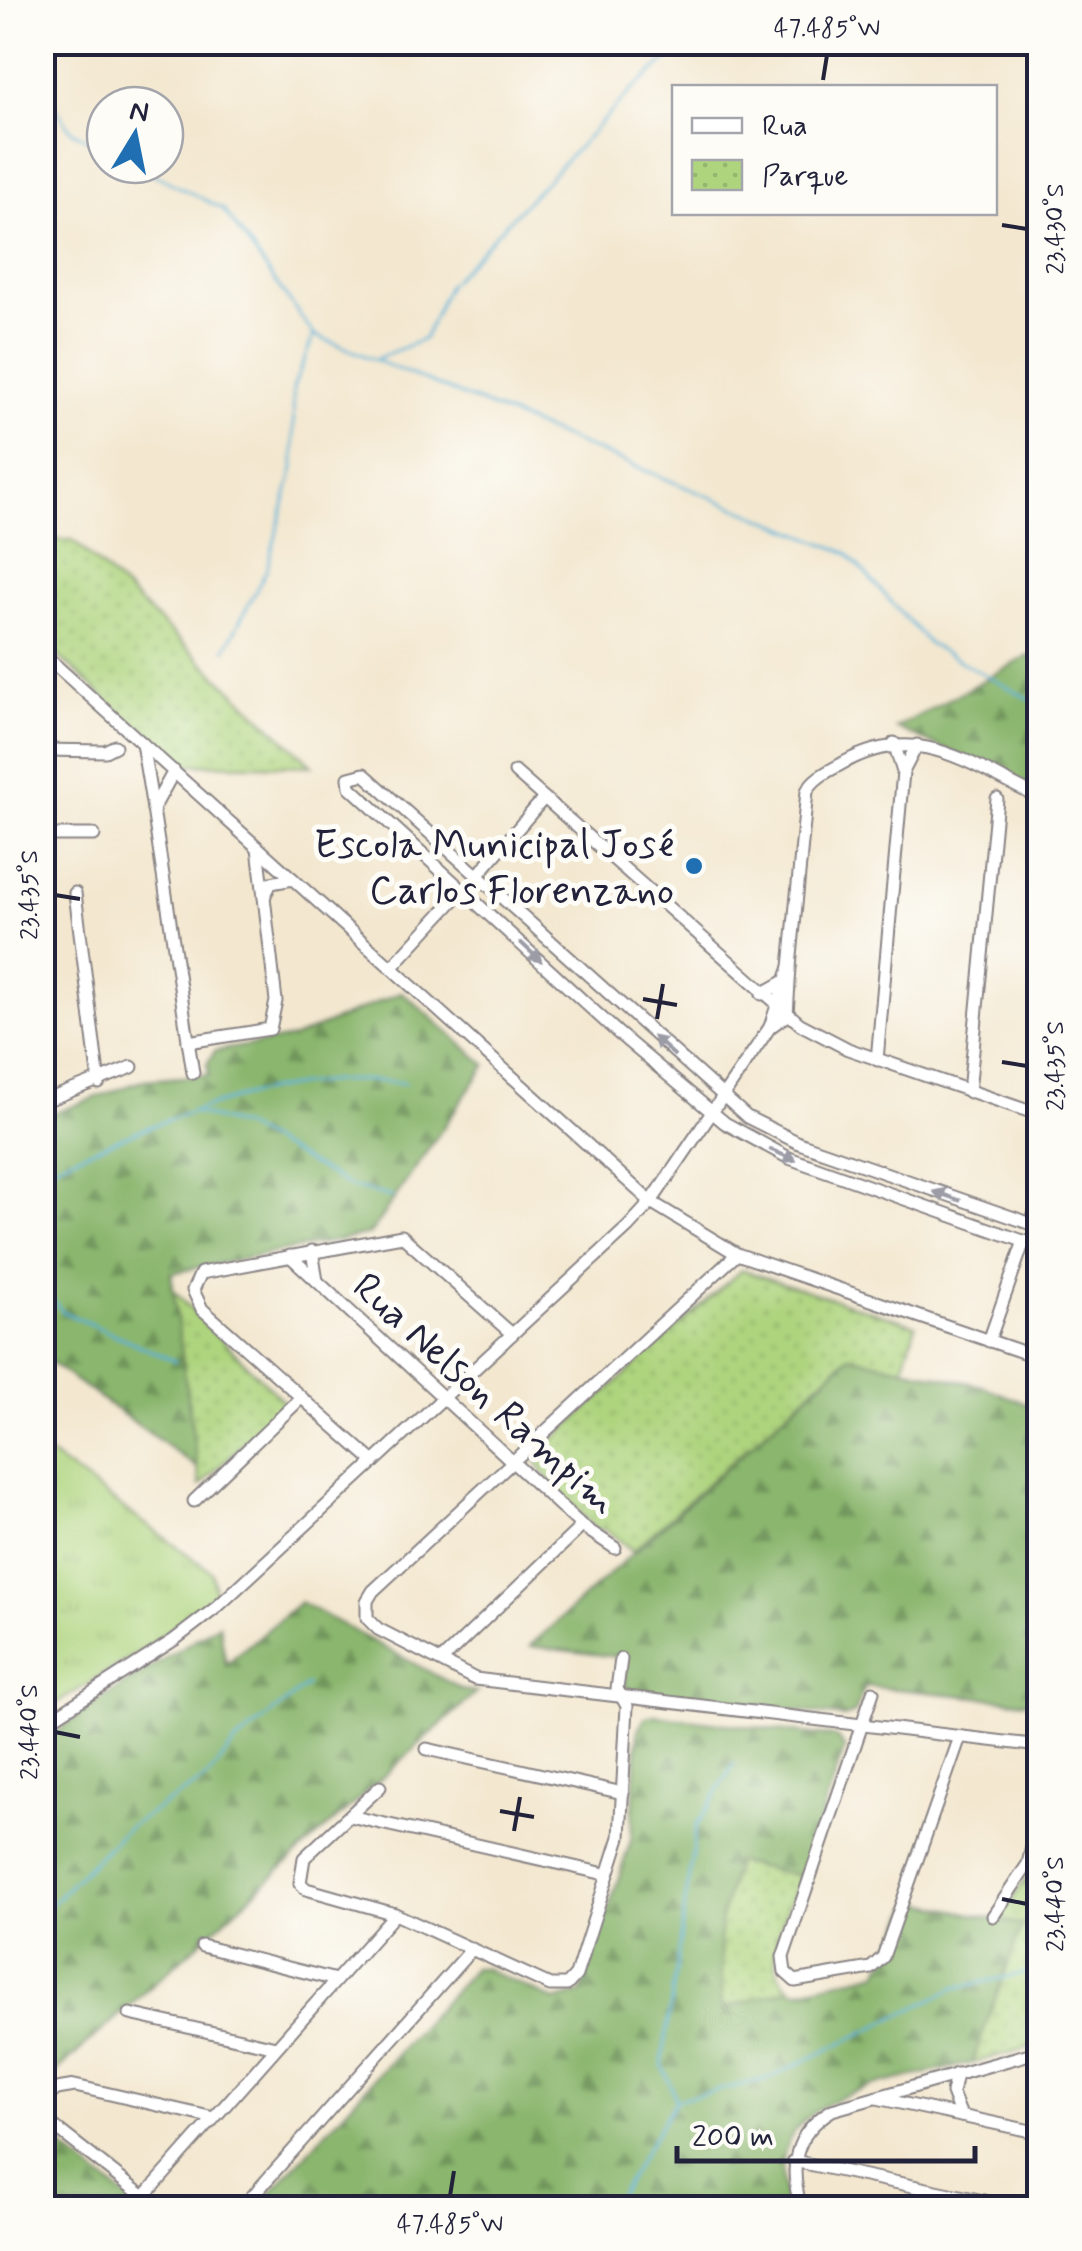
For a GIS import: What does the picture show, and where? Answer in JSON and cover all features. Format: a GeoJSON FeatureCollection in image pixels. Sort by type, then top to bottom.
{"type":"FeatureCollection","features":[{"type":"Feature","properties":{"kind":"street"},"geometry":{"type":"LineString","coordinates":[[42,653],[651,1202],[737,1254],[1040,1358]]}},
{"type":"Feature","properties":{"kind":"street"},"geometry":{"type":"LineString","coordinates":[[142,743],[192,1073]]}},
{"type":"Feature","properties":{"kind":"street"},"geometry":{"type":"LineString","coordinates":[[877,1060],[906,743]]}},
{"type":"Feature","properties":{"kind":"street"},"geometry":{"type":"LineString","coordinates":[[903,772],[906,743]]}},
{"type":"Feature","properties":{"kind":"street"},"geometry":{"type":"LineString","coordinates":[[787,1015],[807,792],[812,782],[863,752],[906,743],[1040,798]]}},
{"type":"Feature","properties":{"kind":"street"},"geometry":{"type":"LineString","coordinates":[[42,750],[105,751],[115,746]]}},
{"type":"Feature","properties":{"kind":"street"},"geometry":{"type":"LineString","coordinates":[[151,788],[155,770],[171,768]]}},
{"type":"Feature","properties":{"kind":"street"},"geometry":{"type":"LineString","coordinates":[[153,810],[171,768]]}},
{"type":"Feature","properties":{"kind":"street"},"geometry":{"type":"LineString","coordinates":[[515,772],[787,1015],[826,1040],[1040,1115]]}},
{"type":"Feature","properties":{"kind":"street"},"geometry":{"type":"LineString","coordinates":[[1040,1197],[1035,1226],[799,1144],[722,1098],[364,774],[352,774],[350,787],[711,1114],[789,1158],[1040,1247]]}},
{"type":"Feature","properties":{"kind":"street"},"geometry":{"type":"LineString","coordinates":[[969,1092],[997,799],[1005,782]]}},
{"type":"Feature","properties":{"kind":"street"},"geometry":{"type":"LineString","coordinates":[[477,876],[544,798]]}},
{"type":"Feature","properties":{"kind":"street"},"geometry":{"type":"LineString","coordinates":[[42,834],[94,835]]}},
{"type":"Feature","properties":{"kind":"street"},"geometry":{"type":"LineString","coordinates":[[188,1042],[270,1029],[276,1001],[258,848]]}},
{"type":"Feature","properties":{"kind":"street"},"geometry":{"type":"LineString","coordinates":[[264,896],[280,868]]}},
{"type":"Feature","properties":{"kind":"street"},"geometry":{"type":"LineString","coordinates":[[271,884],[293,879]]}},
{"type":"Feature","properties":{"kind":"street"},"geometry":{"type":"LineString","coordinates":[[392,967],[463,890]]}},
{"type":"Feature","properties":{"kind":"street"},"geometry":{"type":"LineString","coordinates":[[76,893],[99,1082]]}},
{"type":"Feature","properties":{"kind":"street"},"geometry":{"type":"LineString","coordinates":[[42,1725],[174,1640],[217,1607],[444,1400],[651,1202],[770,1027],[790,967]]}},
{"type":"Feature","properties":{"kind":"street"},"geometry":{"type":"LineString","coordinates":[[762,994],[785,982]]}},
{"type":"Feature","properties":{"kind":"street"},"geometry":{"type":"LineString","coordinates":[[770,1027],[787,1015]]}},
{"type":"Feature","properties":{"kind":"street"},"geometry":{"type":"LineString","coordinates":[[42,1102],[132,1067]]}},
{"type":"Feature","properties":{"kind":"street"},"geometry":{"type":"LineString","coordinates":[[374,1462],[202,1309],[193,1290],[196,1277],[206,1271],[402,1236],[512,1334]]}},
{"type":"Feature","properties":{"kind":"street"},"geometry":{"type":"LineString","coordinates":[[988,1340],[1024,1242]]}},
{"type":"Feature","properties":{"kind":"street","name":"Rua Nelson Rampim"},"geometry":{"type":"LineString","coordinates":[[312,1252],[317,1282]]}},
{"type":"Feature","properties":{"kind":"street"},"geometry":{"type":"LineString","coordinates":[[737,1254],[373,1591],[367,1601],[366,1618],[378,1629],[475,1679],[861,1728],[1040,1746]]}},
{"type":"Feature","properties":{"kind":"street","name":"Rua Nelson Rampim"},"geometry":{"type":"LineString","coordinates":[[290,1256],[582,1526],[615,1548]]}},
{"type":"Feature","properties":{"kind":"street"},"geometry":{"type":"LineString","coordinates":[[194,1501],[301,1398]]}},
{"type":"Feature","properties":{"kind":"street"},"geometry":{"type":"LineString","coordinates":[[441,1661],[582,1526]]}},
{"type":"Feature","properties":{"kind":"street"},"geometry":{"type":"LineString","coordinates":[[380,1788],[304,1858],[299,1874],[306,1888],[395,1914],[550,1985],[566,1985],[576,1975],[605,1874],[620,1837],[624,1698],[617,1689],[621,1659]]}},
{"type":"Feature","properties":{"kind":"street"},"geometry":{"type":"LineString","coordinates":[[873,1692],[783,1958],[785,1972],[795,1981],[871,1968],[883,1957],[960,1737]]}},
{"type":"Feature","properties":{"kind":"street"},"geometry":{"type":"LineString","coordinates":[[426,1748],[623,1793]]}},
{"type":"Feature","properties":{"kind":"street"},"geometry":{"type":"LineString","coordinates":[[993,1916],[1028,1864],[1040,1812]]}},
{"type":"Feature","properties":{"kind":"street"},"geometry":{"type":"LineString","coordinates":[[350,1816],[605,1874]]}},
{"type":"Feature","properties":{"kind":"street"},"geometry":{"type":"LineString","coordinates":[[144,2197],[395,1914]]}},
{"type":"Feature","properties":{"kind":"street"},"geometry":{"type":"LineString","coordinates":[[202,1946],[336,1980]]}},
{"type":"Feature","properties":{"kind":"street"},"geometry":{"type":"LineString","coordinates":[[242,2208],[472,1949]]}},
{"type":"Feature","properties":{"kind":"street"},"geometry":{"type":"LineString","coordinates":[[130,2014],[276,2047]]}},
{"type":"Feature","properties":{"kind":"street"},"geometry":{"type":"LineString","coordinates":[[801,2208],[794,2162],[804,2134],[815,2120],[832,2110],[1040,2051]]}},
{"type":"Feature","properties":{"kind":"street"},"geometry":{"type":"LineString","coordinates":[[956,2074],[952,2092],[961,2116]]}},
{"type":"Feature","properties":{"kind":"street"},"geometry":{"type":"LineString","coordinates":[[42,2100],[57,2089],[76,2086],[214,2118]]}},
{"type":"Feature","properties":{"kind":"street"},"geometry":{"type":"LineString","coordinates":[[876,2098],[1040,2132]]}},
{"type":"Feature","properties":{"kind":"street"},"geometry":{"type":"LineString","coordinates":[[42,2118],[158,2208]]}},
{"type":"Feature","properties":{"kind":"street"},"geometry":{"type":"LineString","coordinates":[[794,2162],[1017,2208]]}},
{"type":"Feature","properties":{"kind":"green space"},"geometry":{"type":"Polygon","coordinates":[[[42,540],[73,540],[313,766],[176,764],[43,642],[42,540]]]}},
{"type":"Feature","properties":{"kind":"green space"},"geometry":{"type":"Polygon","coordinates":[[[1028,656],[1039,662],[1039,790],[896,728],[1028,656]]]}},
{"type":"Feature","properties":{"kind":"green space"},"geometry":{"type":"Polygon","coordinates":[[[402,992],[486,1065],[370,1234],[171,1273],[198,1468],[43,1357],[43,1117],[144,1080],[209,1075],[207,1064],[215,1051],[294,1038],[402,992]]]}},
{"type":"Feature","properties":{"kind":"green space"},"geometry":{"type":"Polygon","coordinates":[[[741,1270],[916,1325],[903,1368],[849,1356],[633,1551],[605,1529],[597,1530],[542,1472],[537,1461],[541,1451],[741,1270]]]}},
{"type":"Feature","properties":{"kind":"green space"},"geometry":{"type":"Polygon","coordinates":[[[173,1290],[284,1402],[200,1486],[173,1290]]]}},
{"type":"Feature","properties":{"kind":"green space"},"geometry":{"type":"Polygon","coordinates":[[[850,1356],[982,1386],[1039,1409],[1039,1703],[865,1686],[855,1713],[844,1717],[630,1690],[624,1684],[626,1658],[530,1646],[850,1356]]]}},
{"type":"Feature","properties":{"kind":"green space"},"geometry":{"type":"Polygon","coordinates":[[[43,1450],[212,1572],[215,1593],[157,1641],[43,1712],[43,1450]]]}},
{"type":"Feature","properties":{"kind":"green space"},"geometry":{"type":"Polygon","coordinates":[[[300,1602],[463,1690],[477,1692],[43,2084],[43,1743],[92,1705],[219,1624],[226,1664],[300,1602]]]}},
{"type":"Feature","properties":{"kind":"green space"},"geometry":{"type":"Polygon","coordinates":[[[646,1717],[836,1737],[845,1748],[801,1876],[736,1863],[722,2008],[791,1988],[797,1991],[879,1972],[913,1901],[1023,1925],[972,2063],[868,2087],[809,2116],[790,2139],[782,2169],[788,2208],[257,2208],[474,1968],[484,1968],[555,2001],[581,1993],[631,1840],[638,1729],[646,1717]]]}},
{"type":"Feature","properties":{"kind":"green space"},"geometry":{"type":"Polygon","coordinates":[[[1039,1844],[1039,2045],[972,2063],[1022,1925],[999,1919],[1035,1865],[1039,1844]]]}},
{"type":"Feature","properties":{"kind":"green space"},"geometry":{"type":"Polygon","coordinates":[[[736,1862],[801,1876],[775,1949],[781,1977],[791,1988],[722,2009],[720,1922],[736,1862]]]}},
{"type":"Feature","properties":{"kind":"green space"},"geometry":{"type":"Polygon","coordinates":[[[43,2133],[140,2208],[43,2208],[43,2133]]]}},
{"type":"Feature","properties":{"kind":"waterway"},"geometry":{"type":"LineString","coordinates":[[378,358],[424,339],[448,285],[632,90],[687,42]]}},
{"type":"Feature","properties":{"kind":"waterway"},"geometry":{"type":"LineString","coordinates":[[42,89],[72,131],[85,138]]}},
{"type":"Feature","properties":{"kind":"waterway"},"geometry":{"type":"LineString","coordinates":[[175,185],[223,209],[314,335],[847,553],[929,644],[1040,705]]}},
{"type":"Feature","properties":{"kind":"waterway"},"geometry":{"type":"LineString","coordinates":[[225,650],[267,569],[294,468],[293,388],[314,335]]}},
{"type":"Feature","properties":{"kind":"waterway"},"geometry":{"type":"LineString","coordinates":[[42,1170],[175,1118],[265,1091],[357,1080],[405,1083]]}},
{"type":"Feature","properties":{"kind":"waterway"},"geometry":{"type":"LineString","coordinates":[[193,1112],[244,1127],[352,1187],[392,1197]]}},
{"type":"Feature","properties":{"kind":"waterway"},"geometry":{"type":"LineString","coordinates":[[42,1287],[63,1312],[175,1361]]}},
{"type":"Feature","properties":{"kind":"waterway"},"geometry":{"type":"LineString","coordinates":[[42,1913],[128,1827],[206,1779],[236,1742],[307,1685]]}},
{"type":"Feature","properties":{"kind":"waterway"},"geometry":{"type":"LineString","coordinates":[[611,2208],[676,2100],[662,2064],[696,1827],[734,1764]]}},
{"type":"Feature","properties":{"kind":"waterway"},"geometry":{"type":"LineString","coordinates":[[676,2100],[770,2078],[955,1988],[1040,1970]]}},
{"type":"Feature","properties":{"kind":"place","name":"Escola Municipal José Carlos Florenzano"},"geometry":{"type":"Point","coordinates":[694,866]}}]}
